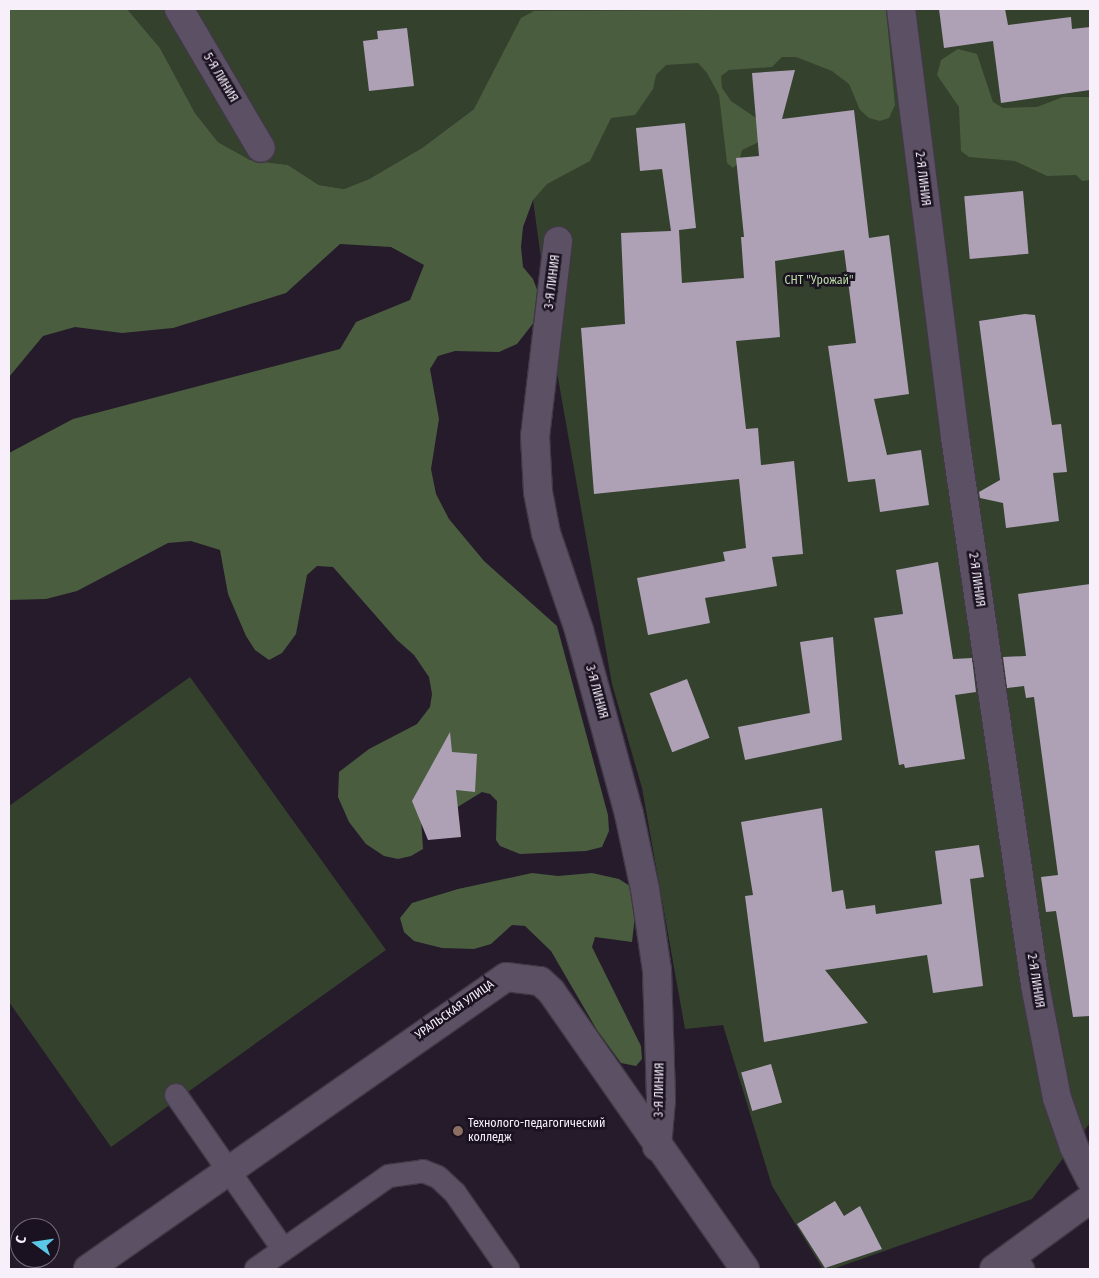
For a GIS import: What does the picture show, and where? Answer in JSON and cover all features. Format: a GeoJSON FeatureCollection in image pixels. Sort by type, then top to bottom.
{"type":"FeatureCollection","features":[{"type":"Feature","properties":{"kind":"street","name":"5-Я ЛИНИЯ"},"geometry":{"type":"LineString","coordinates":[[179,9],[261,148]]}},
{"type":"Feature","properties":{"kind":"street","name":"2-Я ЛИНИЯ"},"geometry":{"type":"LineString","coordinates":[[900,9],[955,437],[1034,975],[1051,1073],[1074,1147],[1090,1179]]}},
{"type":"Feature","properties":{"kind":"street","name":"3-Я ЛИНИЯ"},"geometry":{"type":"LineString","coordinates":[[558,241],[535,436],[538,492],[546,533],[579,630],[607,732],[645,890],[657,970],[661,1099],[657,1147]]}},
{"type":"Feature","properties":{"kind":"street","name":"УРАЛЬСКАЯ УЛИЦА"},"geometry":{"type":"LineString","coordinates":[[88,1269],[506,977],[540,981],[551,991],[657,1147],[744,1269]]}},
{"type":"Feature","properties":{"kind":"street"},"geometry":{"type":"LineString","coordinates":[[1010,1264],[1090,1199]]}},
{"type":"Feature","properties":{"kind":"lane"},"geometry":{"type":"LineString","coordinates":[[176,1095],[284,1249]]}},
{"type":"Feature","properties":{"kind":"lane"},"geometry":{"type":"LineString","coordinates":[[256,1269],[389,1176],[423,1171],[438,1177],[455,1193],[508,1269]]}},
{"type":"Feature","properties":{"kind":"green space"},"geometry":{"type":"Polygon","coordinates":[[[9,9],[127,9],[160,48],[195,113],[218,142],[250,160],[288,165],[319,185],[344,189],[369,179],[422,148],[474,109],[521,18],[534,11],[886,9],[895,105],[889,118],[880,121],[869,118],[860,110],[849,84],[832,71],[796,57],[782,57],[772,67],[729,70],[721,76],[722,88],[731,101],[759,120],[761,141],[742,150],[739,162],[733,168],[727,163],[719,95],[707,73],[698,63],[666,65],[656,75],[653,89],[635,115],[611,118],[590,161],[547,184],[533,200],[523,227],[521,247],[523,267],[533,279],[539,295],[535,321],[517,344],[499,352],[455,351],[438,356],[430,369],[439,419],[431,469],[436,494],[449,519],[484,561],[557,626],[608,815],[609,831],[602,847],[586,851],[520,854],[500,846],[496,840],[497,801],[490,794],[482,792],[451,811],[421,817],[423,849],[411,856],[398,859],[384,856],[366,844],[349,822],[338,797],[339,772],[369,749],[417,724],[430,707],[432,694],[429,677],[414,655],[397,640],[333,567],[317,566],[307,575],[296,634],[282,653],[269,660],[255,650],[246,636],[228,594],[220,550],[191,541],[168,543],[77,591],[46,599],[9,600],[9,453],[73,419],[340,349],[356,322],[410,300],[424,265],[391,247],[340,244],[286,293],[173,328],[122,333],[75,327],[43,336],[9,377],[9,9]]]}},
{"type":"Feature","properties":{"kind":"green space","name":"СНТ \"Урожай\""},"geometry":{"type":"Polygon","coordinates":[[[127,9],[1090,9],[1090,1123],[1032,1199],[833,1269],[823,1269],[772,1186],[723,1025],[685,1029],[642,788],[612,684],[555,361],[533,200],[474,109],[422,148],[369,179],[344,189],[319,185],[288,165],[250,160],[218,142],[195,113],[160,48],[127,9]]]}},
{"type":"Feature","properties":{"kind":"green space"},"geometry":{"type":"Polygon","coordinates":[[[958,49],[977,54],[993,102],[1003,108],[1037,107],[1063,97],[1090,97],[1090,180],[1082,181],[1076,175],[1047,176],[1015,161],[969,157],[961,151],[959,107],[937,75],[941,60],[958,49]]]}},
{"type":"Feature","properties":{"kind":"green space"},"geometry":{"type":"Polygon","coordinates":[[[190,677],[386,950],[111,1147],[9,1002],[9,806],[190,677]]]}},
{"type":"Feature","properties":{"kind":"green space"},"geometry":{"type":"Polygon","coordinates":[[[532,873],[558,876],[592,873],[619,879],[630,886],[636,908],[632,942],[595,937],[592,947],[641,1046],[642,1059],[636,1066],[621,1063],[597,1030],[551,951],[525,926],[512,925],[491,944],[474,949],[442,948],[414,941],[404,932],[400,918],[412,903],[458,889],[532,873]]]}},
{"type":"Feature","properties":{"kind":"building"},"geometry":{"type":"Polygon","coordinates":[[[939,9],[1005,9],[1008,25],[1071,17],[1072,29],[1090,27],[1090,90],[1001,103],[993,41],[944,48],[939,9]]]}},
{"type":"Feature","properties":{"kind":"building"},"geometry":{"type":"Polygon","coordinates":[[[407,28],[414,86],[369,91],[363,41],[378,39],[377,31],[407,28]]]}},
{"type":"Feature","properties":{"kind":"building"},"geometry":{"type":"Polygon","coordinates":[[[795,70],[782,119],[854,110],[869,238],[889,235],[909,394],[874,399],[887,455],[921,450],[929,505],[880,512],[875,479],[848,482],[828,346],[856,343],[844,250],[775,261],[780,337],[736,341],[746,429],[758,428],[761,465],[794,461],[803,554],[772,557],[777,586],[705,598],[710,623],[648,635],[637,578],[725,561],[723,552],[746,548],[739,479],[594,494],[581,328],[625,324],[621,233],[671,231],[662,169],[640,171],[636,128],[685,123],[696,228],[679,230],[682,283],[744,278],[741,237],[744,237],[736,158],[759,156],[752,73],[795,70]]]}},
{"type":"Feature","properties":{"kind":"building"},"geometry":{"type":"Polygon","coordinates":[[[1023,191],[1028,254],[970,259],[964,196],[1023,191]]]}},
{"type":"Feature","properties":{"kind":"building"},"geometry":{"type":"Polygon","coordinates":[[[1025,314],[1035,315],[1052,425],[1061,424],[1067,472],[1053,473],[1059,521],[1006,528],[1003,503],[980,498],[979,492],[1000,480],[979,321],[1025,314]]]}},
{"type":"Feature","properties":{"kind":"building"},"geometry":{"type":"Polygon","coordinates":[[[938,562],[953,659],[972,658],[976,692],[955,695],[965,759],[905,768],[904,764],[899,765],[874,618],[903,614],[896,570],[938,562]]]}},
{"type":"Feature","properties":{"kind":"building"},"geometry":{"type":"Polygon","coordinates":[[[1090,584],[1090,1016],[1073,1017],[1056,911],[1046,912],[1041,877],[1058,875],[1034,697],[1026,698],[1024,686],[1007,688],[1003,657],[1026,656],[1018,594],[1090,584]]]}},
{"type":"Feature","properties":{"kind":"building"},"geometry":{"type":"Polygon","coordinates":[[[833,637],[842,740],[745,760],[738,727],[810,713],[800,642],[833,637]]]}},
{"type":"Feature","properties":{"kind":"building"},"geometry":{"type":"Polygon","coordinates":[[[687,679],[710,738],[672,752],[650,693],[687,679]]]}},
{"type":"Feature","properties":{"kind":"building"},"geometry":{"type":"Polygon","coordinates":[[[450,732],[452,752],[477,754],[475,792],[456,790],[461,837],[428,840],[412,801],[450,732]]]}},
{"type":"Feature","properties":{"kind":"building"},"geometry":{"type":"Polygon","coordinates":[[[822,808],[832,892],[843,890],[846,909],[875,905],[876,914],[942,904],[935,851],[979,845],[984,877],[970,879],[983,986],[933,993],[927,955],[825,970],[868,1023],[764,1042],[745,896],[753,895],[741,822],[822,808]]]}},
{"type":"Feature","properties":{"kind":"building"},"geometry":{"type":"Polygon","coordinates":[[[771,1064],[782,1102],[752,1111],[741,1073],[771,1064]]]}},
{"type":"Feature","properties":{"kind":"building"},"geometry":{"type":"Polygon","coordinates":[[[835,1201],[844,1216],[860,1206],[882,1249],[825,1268],[797,1224],[835,1201]]]}},
{"type":"Feature","properties":{"kind":"place","name":"Технолого-педагогический колледж"},"geometry":{"type":"Point","coordinates":[458,1131]}}]}
